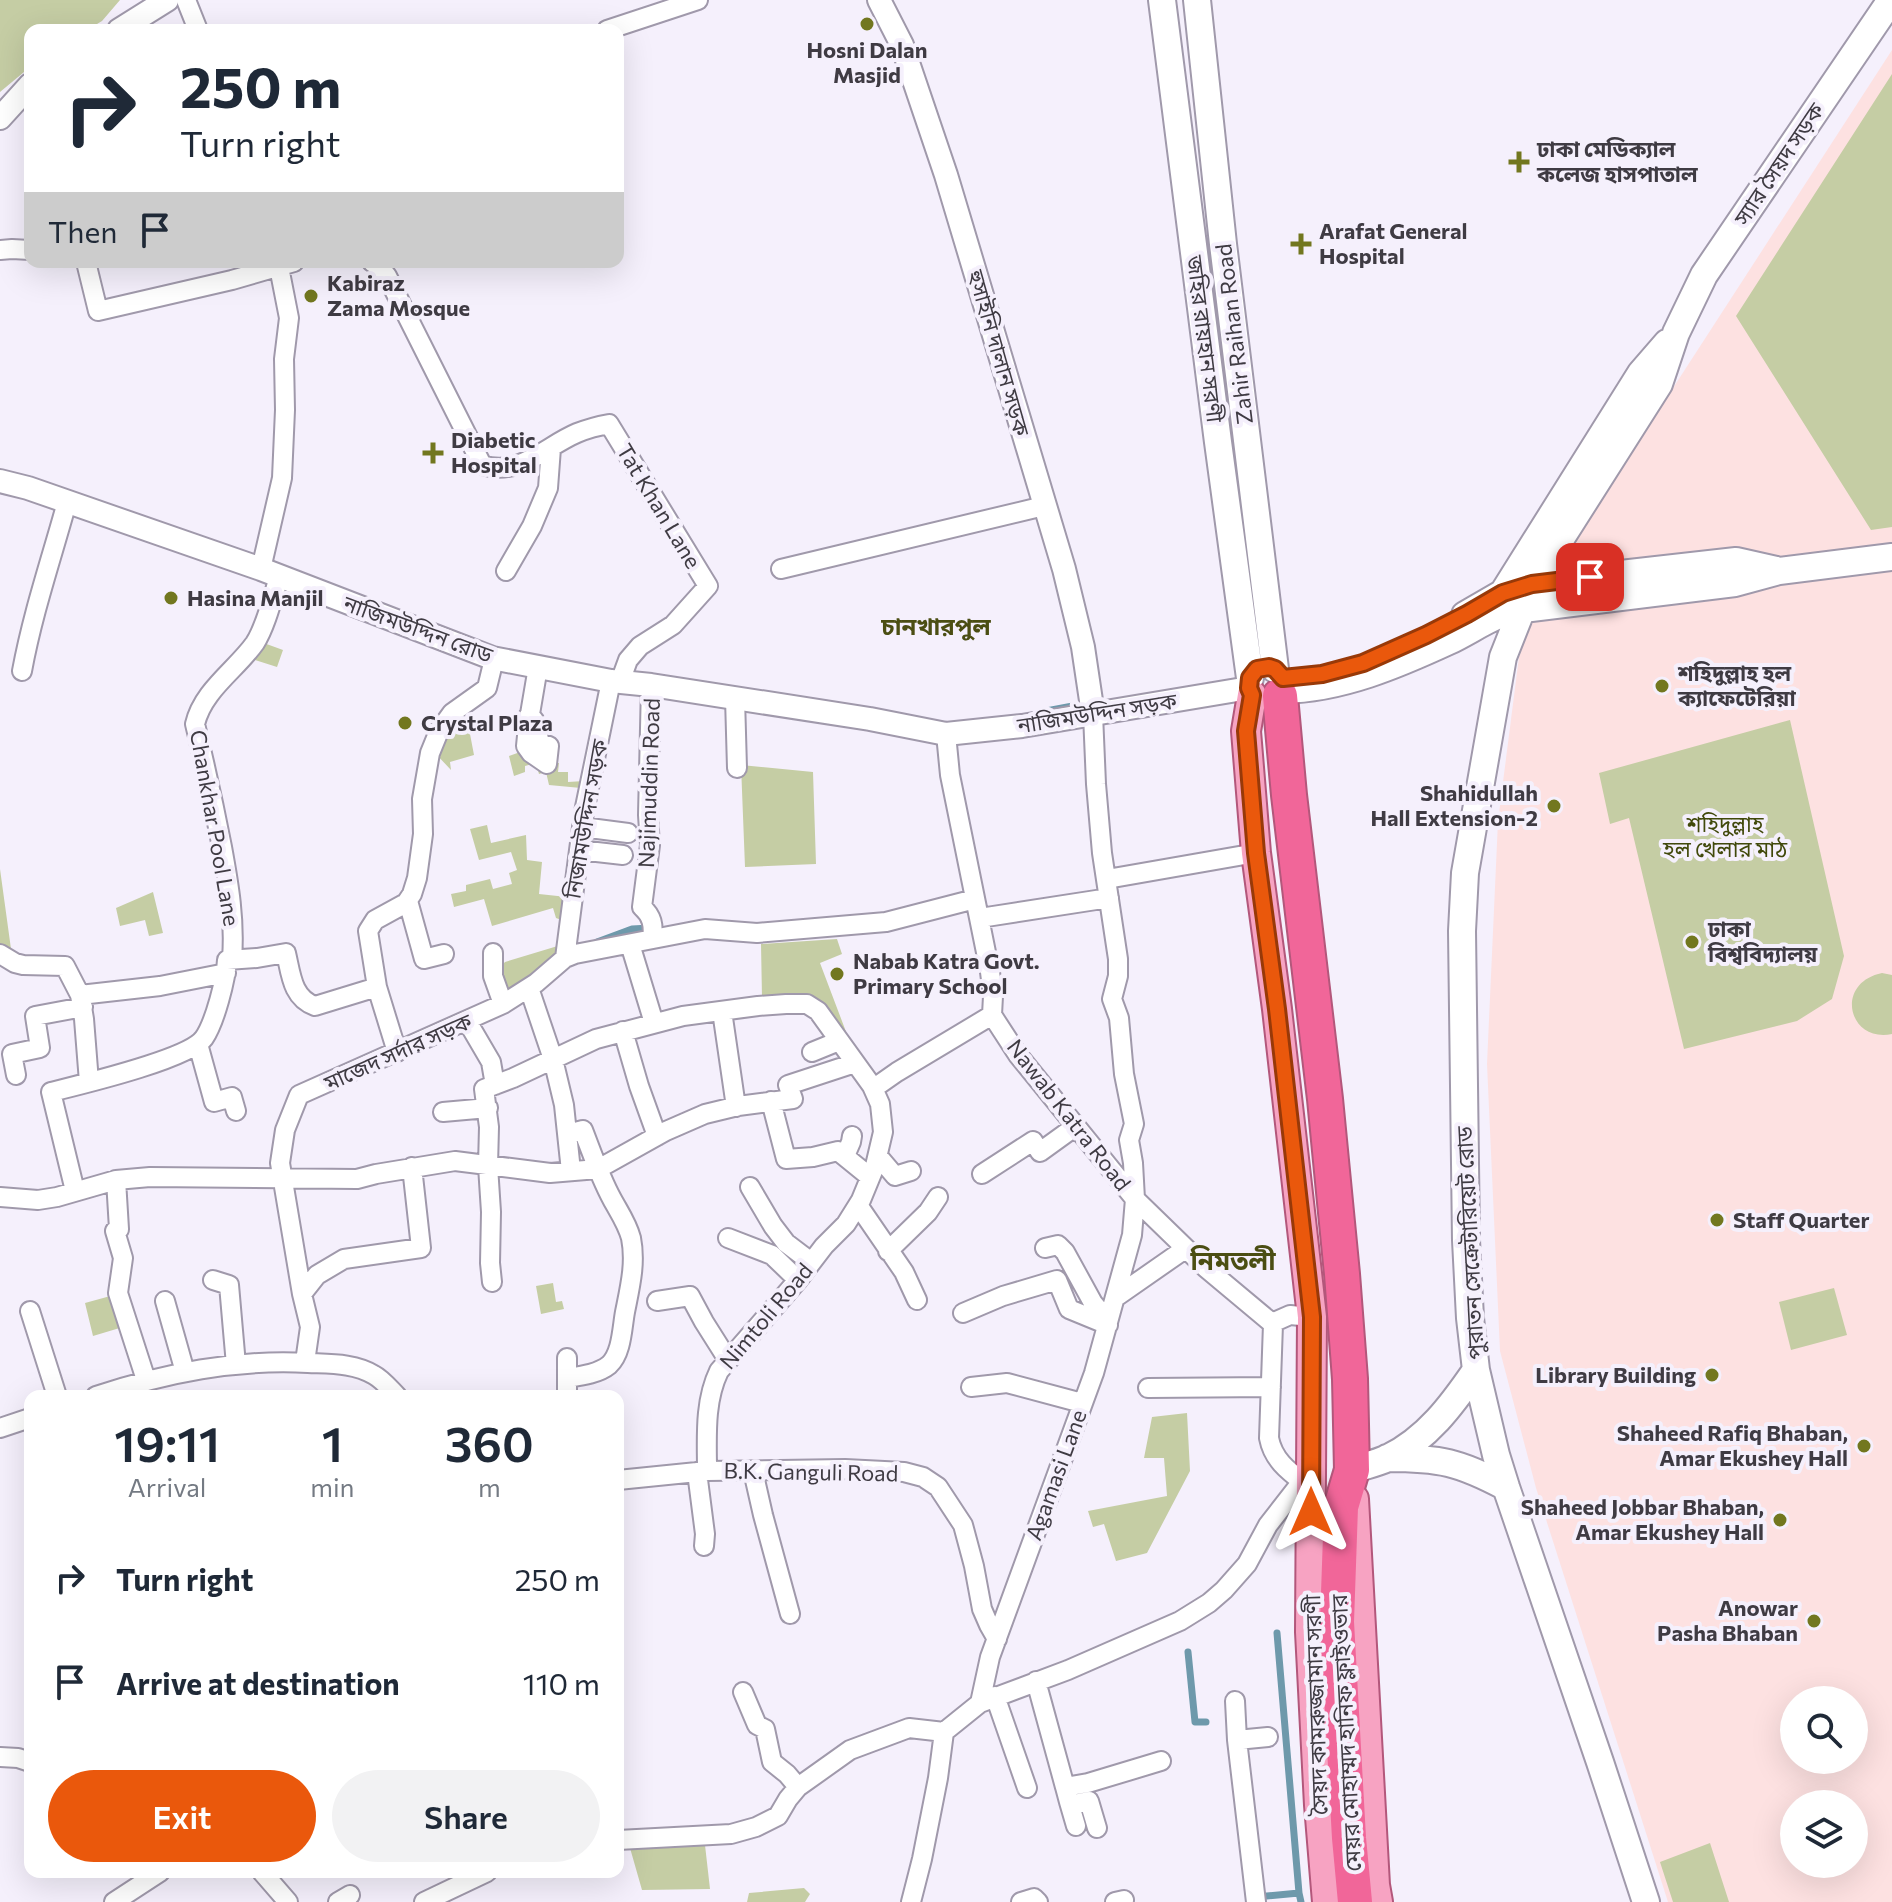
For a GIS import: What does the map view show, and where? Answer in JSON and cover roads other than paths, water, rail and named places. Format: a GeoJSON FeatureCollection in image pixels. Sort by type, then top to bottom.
{"type":"FeatureCollection","features":[{"type":"Feature","properties":{"kind":"highway"},"geometry":{"type":"LineString","coordinates":[[1266,687],[1313,1163],[1333,1420],[1324,1616],[1341,1902]]}},
{"type":"Feature","properties":{"kind":"highway","name":"মেয়র মোহাম্মদ হানিফ ফ্লাইওভার"},"geometry":{"type":"LineString","coordinates":[[1328,1485],[1355,1902]]}},
{"type":"Feature","properties":{"kind":"main road","name":"জহির রায়হান সরণী"},"geometry":{"type":"LineString","coordinates":[[1162,0],[1218,442],[1266,687]]}},
{"type":"Feature","properties":{"kind":"main road","name":"Zahir Raihan Road"},"geometry":{"type":"LineString","coordinates":[[1197,0],[1266,687]]}},
{"type":"Feature","properties":{"kind":"main road","name":"স্যার সৈয়দ সড়ক"},"geometry":{"type":"LineString","coordinates":[[1508,606],[1532,584],[1659,384],[1676,333],[1704,275],[1891,0]]}},
{"type":"Feature","properties":{"kind":"main road","name":"স্যার সৈয়দ সড়ক"},"geometry":{"type":"LineString","coordinates":[[1508,606],[1641,373],[1676,333]]}},
{"type":"Feature","properties":{"kind":"main road"},"geometry":{"type":"LineString","coordinates":[[1266,687],[1363,663],[1467,614],[1508,606],[1735,583],[1779,571],[1892,557]]}},
{"type":"Feature","properties":{"kind":"main road"},"geometry":{"type":"LineString","coordinates":[[1532,584],[1736,561],[1779,571]]}},
{"type":"Feature","properties":{"kind":"main road","name":"পুরাতন সেক্রেটারিয়েট রোড"},"geometry":{"type":"LineString","coordinates":[[1508,606],[1503,657],[1465,873],[1462,931],[1470,1318],[1476,1370],[1506,1487],[1646,1902]]}},
{"type":"Feature","properties":{"kind":"main road","name":"সৈয়দ কামরুজ্জামান সরণী"},"geometry":{"type":"LineString","coordinates":[[1266,687],[1246,731],[1256,853],[1277,1009],[1328,1485],[1310,1632],[1327,1902]]}},
{"type":"Feature","properties":{"kind":"main road"},"geometry":{"type":"LineString","coordinates":[[1378,1902],[1365,1721],[1360,1587],[1328,1485],[1412,1443],[1436,1422],[1476,1370]]}},
{"type":"Feature","properties":{"kind":"main road"},"geometry":{"type":"LineString","coordinates":[[1387,1458],[1445,1461],[1506,1487]]}},
{"type":"Feature","properties":{"kind":"street"},"geometry":{"type":"LineString","coordinates":[[129,24],[167,0]]}},
{"type":"Feature","properties":{"kind":"street"},"geometry":{"type":"LineString","coordinates":[[186,0],[196,24]]}},
{"type":"Feature","properties":{"kind":"street"},"geometry":{"type":"LineString","coordinates":[[624,24],[698,0]]}},
{"type":"Feature","properties":{"kind":"street","name":"হুসাইনি দালান সড়ক"},"geometry":{"type":"LineString","coordinates":[[879,0],[902,45],[946,175],[1064,569],[1083,647],[1093,714]]}},
{"type":"Feature","properties":{"kind":"street"},"geometry":{"type":"LineString","coordinates":[[0,118],[24,92]]}},
{"type":"Feature","properties":{"kind":"street"},"geometry":{"type":"LineString","coordinates":[[0,250],[24,250]]}},
{"type":"Feature","properties":{"kind":"street"},"geometry":{"type":"LineString","coordinates":[[87,268],[98,311],[232,280],[268,268]]}},
{"type":"Feature","properties":{"kind":"street","name":"Chankhar Pool Lane"},"geometry":{"type":"LineString","coordinates":[[198,1044],[209,1026],[229,966],[234,935],[231,898],[214,801],[195,724],[210,695],[258,639],[282,478],[284,359],[289,318],[284,268]]}},
{"type":"Feature","properties":{"kind":"street","name":"Tat Khan Lane"},"geometry":{"type":"LineString","coordinates":[[381,268],[482,465],[496,470],[517,466],[577,434],[609,424],[708,586],[673,625],[640,646],[616,681]]}},
{"type":"Feature","properties":{"kind":"street"},"geometry":{"type":"LineString","coordinates":[[506,571],[532,526],[548,488],[551,448]]}},
{"type":"Feature","properties":{"kind":"street","name":"নাজিমউদ্দিন রোড"},"geometry":{"type":"LineString","coordinates":[[0,481],[28,488],[270,573],[494,659],[946,734]]}},
{"type":"Feature","properties":{"kind":"street"},"geometry":{"type":"LineString","coordinates":[[22,671],[34,614],[67,502]]}},
{"type":"Feature","properties":{"kind":"street"},"geometry":{"type":"LineString","coordinates":[[781,569],[1044,506]]}},
{"type":"Feature","properties":{"kind":"street"},"geometry":{"type":"LineString","coordinates":[[397,1052],[377,987],[368,931],[375,920],[408,901],[416,884],[423,834],[422,799],[430,753],[439,731],[452,713],[487,688],[494,659]]}},
{"type":"Feature","properties":{"kind":"street"},"geometry":{"type":"LineString","coordinates":[[530,715],[538,667]]}},
{"type":"Feature","properties":{"kind":"street","name":"নিজামউদ্দিন সড়ক"},"geometry":{"type":"LineString","coordinates":[[565,958],[582,827],[616,681]]}},
{"type":"Feature","properties":{"kind":"street","name":"Najimuddin Road"},"geometry":{"type":"LineString","coordinates":[[651,685],[650,845],[642,907],[649,914],[654,928],[652,939]]}},
{"type":"Feature","properties":{"kind":"street","name":"নাজিমউদ্দিন সড়ক"},"geometry":{"type":"LineString","coordinates":[[946,734],[1022,726],[1266,687]]}},
{"type":"Feature","properties":{"kind":"street"},"geometry":{"type":"LineString","coordinates":[[735,698],[737,768]]}},
{"type":"Feature","properties":{"kind":"street","name":"Nawab Katra Road"},"geometry":{"type":"LineString","coordinates":[[1093,714],[1102,853],[1118,959],[1118,976],[1112,999],[1119,1018],[1124,1074],[1134,1124],[1129,1140],[1135,1199]]}},
{"type":"Feature","properties":{"kind":"street","name":"Nawab Katra Road"},"geometry":{"type":"LineString","coordinates":[[946,734],[950,775],[993,996],[992,1015],[1018,1055],[1135,1199]]}},
{"type":"Feature","properties":{"kind":"street","name":"Najimuddin Road"},"geometry":{"type":"LineString","coordinates":[[582,827],[628,833]]}},
{"type":"Feature","properties":{"kind":"street","name":"Najimuddin Road"},"geometry":{"type":"LineString","coordinates":[[579,850],[623,855]]}},
{"type":"Feature","properties":{"kind":"street"},"geometry":{"type":"LineString","coordinates":[[1107,879],[1256,853]]}},
{"type":"Feature","properties":{"kind":"street"},"geometry":{"type":"LineString","coordinates":[[565,958],[705,929],[757,933],[886,922],[977,908],[1109,898]]}},
{"type":"Feature","properties":{"kind":"street"},"geometry":{"type":"LineString","coordinates":[[408,901],[424,959],[444,954]]}},
{"type":"Feature","properties":{"kind":"street"},"geometry":{"type":"LineString","coordinates":[[630,944],[654,1023]]}},
{"type":"Feature","properties":{"kind":"street","name":"Chankhar Pool Lane"},"geometry":{"type":"LineString","coordinates":[[16,1075],[12,1054],[40,1048],[35,1016],[82,1001],[160,986],[257,958],[286,953],[293,987],[300,998],[310,1005],[377,987]]}},
{"type":"Feature","properties":{"kind":"street"},"geometry":{"type":"LineString","coordinates":[[493,953],[493,976],[503,1004]]}},
{"type":"Feature","properties":{"kind":"street"},"geometry":{"type":"LineString","coordinates":[[0,954],[23,965],[65,966],[82,1001],[89,1082]]}},
{"type":"Feature","properties":{"kind":"street","name":"মাজেদ সর্দার সড়ক"},"geometry":{"type":"LineString","coordinates":[[305,1362],[310,1327],[280,1163],[285,1130],[299,1095],[503,1004],[529,988],[565,958]]}},
{"type":"Feature","properties":{"kind":"street"},"geometry":{"type":"LineString","coordinates":[[529,988],[553,1059],[564,1105],[571,1171]]}},
{"type":"Feature","properties":{"kind":"street"},"geometry":{"type":"LineString","coordinates":[[492,1282],[491,1212],[484,1165],[490,1136],[484,1089],[596,1039],[623,1031],[683,1016],[758,1006],[807,1004],[818,1011],[872,1086],[877,1086],[992,1015]]}},
{"type":"Feature","properties":{"kind":"street"},"geometry":{"type":"LineString","coordinates":[[722,1011],[736,1107]]}},
{"type":"Feature","properties":{"kind":"street"},"geometry":{"type":"LineString","coordinates":[[467,1021],[491,1062],[495,1085]]}},
{"type":"Feature","properties":{"kind":"street"},"geometry":{"type":"LineString","coordinates":[[623,1031],[657,1136]]}},
{"type":"Feature","properties":{"kind":"street"},"geometry":{"type":"LineString","coordinates":[[812,1052],[839,1041]]}},
{"type":"Feature","properties":{"kind":"street"},"geometry":{"type":"LineString","coordinates":[[75,1191],[51,1092],[150,1064],[198,1044],[214,1102],[232,1097],[236,1111]]}},
{"type":"Feature","properties":{"kind":"street"},"geometry":{"type":"LineString","coordinates":[[0,1197],[35,1200],[116,1180],[150,1177],[357,1179],[455,1161],[550,1173],[598,1169],[705,1114],[793,1099],[788,1085],[855,1063]]}},
{"type":"Feature","properties":{"kind":"street","name":"Nimtoli Road"},"geometry":{"type":"LineString","coordinates":[[704,1546],[702,1472],[713,1383],[719,1371],[846,1224],[858,1205],[878,1156],[883,1132],[880,1104],[872,1086]]}},
{"type":"Feature","properties":{"kind":"street"},"geometry":{"type":"LineString","coordinates":[[771,1101],[786,1159],[838,1151],[870,1177]]}},
{"type":"Feature","properties":{"kind":"street"},"geometry":{"type":"LineString","coordinates":[[443,1112],[488,1108]]}},
{"type":"Feature","properties":{"kind":"street"},"geometry":{"type":"LineString","coordinates":[[982,1174],[1033,1141],[1040,1152],[1076,1126]]}},
{"type":"Feature","properties":{"kind":"street"},"geometry":{"type":"LineString","coordinates":[[567,1387],[608,1365],[614,1357],[621,1338],[633,1263],[631,1239],[624,1217],[613,1201],[583,1130],[568,1134]]}},
{"type":"Feature","properties":{"kind":"street"},"geometry":{"type":"LineString","coordinates":[[845,1156],[852,1136]]}},
{"type":"Feature","properties":{"kind":"street"},"geometry":{"type":"LineString","coordinates":[[878,1156],[895,1176],[911,1171]]}},
{"type":"Feature","properties":{"kind":"street"},"geometry":{"type":"LineString","coordinates":[[302,1294],[317,1275],[344,1259],[422,1248],[412,1167]]}},
{"type":"Feature","properties":{"kind":"street"},"geometry":{"type":"LineString","coordinates":[[116,1180],[119,1229],[115,1231],[123,1258],[118,1293],[146,1380]]}},
{"type":"Feature","properties":{"kind":"street"},"geometry":{"type":"LineString","coordinates":[[750,1187],[786,1243],[811,1262]]}},
{"type":"Feature","properties":{"kind":"street"},"geometry":{"type":"LineString","coordinates":[[888,1251],[928,1212],[938,1197]]}},
{"type":"Feature","properties":{"kind":"street"},"geometry":{"type":"LineString","coordinates":[[1135,1199],[1185,1249],[1274,1322]]}},
{"type":"Feature","properties":{"kind":"street","name":"Agamasi Lane"},"geometry":{"type":"LineString","coordinates":[[988,1700],[990,1657],[1094,1373],[1132,1235],[1135,1199]]}},
{"type":"Feature","properties":{"kind":"street"},"geometry":{"type":"LineString","coordinates":[[858,1205],[904,1272],[917,1300]]}},
{"type":"Feature","properties":{"kind":"street"},"geometry":{"type":"LineString","coordinates":[[728,1238],[772,1255],[798,1280]]}},
{"type":"Feature","properties":{"kind":"street"},"geometry":{"type":"LineString","coordinates":[[1045,1248],[1058,1245],[1065,1252],[1093,1303],[1108,1323]]}},
{"type":"Feature","properties":{"kind":"street"},"geometry":{"type":"LineString","coordinates":[[1116,1297],[1185,1249]]}},
{"type":"Feature","properties":{"kind":"street"},"geometry":{"type":"LineString","coordinates":[[213,1280],[229,1285],[236,1365]]}},
{"type":"Feature","properties":{"kind":"street"},"geometry":{"type":"LineString","coordinates":[[963,1313],[1003,1296],[1057,1280],[1069,1309],[1108,1323]]}},
{"type":"Feature","properties":{"kind":"street"},"geometry":{"type":"LineString","coordinates":[[657,1301],[690,1296],[728,1360]]}},
{"type":"Feature","properties":{"kind":"street"},"geometry":{"type":"LineString","coordinates":[[165,1301],[185,1372]]}},
{"type":"Feature","properties":{"kind":"street"},"geometry":{"type":"LineString","coordinates":[[30,1311],[55,1390]]}},
{"type":"Feature","properties":{"kind":"street"},"geometry":{"type":"LineString","coordinates":[[1274,1322],[1290,1315],[1312,1317]]}},
{"type":"Feature","properties":{"kind":"street"},"geometry":{"type":"LineString","coordinates":[[1274,1322],[1269,1438],[1272,1450],[1283,1465],[1328,1485]]}},
{"type":"Feature","properties":{"kind":"street"},"geometry":{"type":"LineString","coordinates":[[567,1358],[567,1387]]}},
{"type":"Feature","properties":{"kind":"street"},"geometry":{"type":"LineString","coordinates":[[115,1390],[146,1380],[219,1366],[305,1362],[340,1364],[375,1375],[391,1390]]}},
{"type":"Feature","properties":{"kind":"street"},"geometry":{"type":"LineString","coordinates":[[971,1387],[1007,1383],[1082,1403]]}},
{"type":"Feature","properties":{"kind":"street"},"geometry":{"type":"LineString","coordinates":[[1148,1388],[1271,1387]]}},
{"type":"Feature","properties":{"kind":"street"},"geometry":{"type":"LineString","coordinates":[[0,1428],[24,1420]]}},
{"type":"Feature","properties":{"kind":"street","name":"B.K. Ganguli Road"},"geometry":{"type":"LineString","coordinates":[[624,1479],[702,1472],[845,1469],[904,1472],[923,1477],[938,1487],[963,1525],[982,1609],[997,1639]]}},
{"type":"Feature","properties":{"kind":"street"},"geometry":{"type":"LineString","coordinates":[[753,1471],[790,1614]]}},
{"type":"Feature","properties":{"kind":"street"},"geometry":{"type":"LineString","coordinates":[[624,1840],[731,1834],[756,1827],[778,1816],[798,1787],[843,1754],[909,1728],[944,1732],[988,1700],[1068,1670],[1180,1621],[1209,1603],[1247,1564],[1268,1525],[1296,1489],[1328,1485]]}},
{"type":"Feature","properties":{"kind":"street"},"geometry":{"type":"LineString","coordinates":[[1036,1681],[1076,1826]]}},
{"type":"Feature","properties":{"kind":"street"},"geometry":{"type":"LineString","coordinates":[[743,1692],[757,1725],[765,1729],[772,1762],[798,1787]]}},
{"type":"Feature","properties":{"kind":"street"},"geometry":{"type":"LineString","coordinates":[[988,1700],[1027,1788]]}},
{"type":"Feature","properties":{"kind":"street"},"geometry":{"type":"LineString","coordinates":[[1235,1701],[1256,1902]]}},
{"type":"Feature","properties":{"kind":"street"},"geometry":{"type":"LineString","coordinates":[[911,1902],[938,1778],[944,1732]]}},
{"type":"Feature","properties":{"kind":"street"},"geometry":{"type":"LineString","coordinates":[[1237,1740],[1268,1737]]}},
{"type":"Feature","properties":{"kind":"street"},"geometry":{"type":"LineString","coordinates":[[0,1757],[24,1760]]}},
{"type":"Feature","properties":{"kind":"street"},"geometry":{"type":"LineString","coordinates":[[1067,1794],[1088,1783],[1161,1761]]}},
{"type":"Feature","properties":{"kind":"street"},"geometry":{"type":"LineString","coordinates":[[1067,1794],[1074,1805],[1089,1801],[1097,1828]]}},
{"type":"Feature","properties":{"kind":"street"},"geometry":{"type":"LineString","coordinates":[[114,1902],[151,1878]]}},
{"type":"Feature","properties":{"kind":"street"},"geometry":{"type":"LineString","coordinates":[[267,1878],[288,1902]]}},
{"type":"Feature","properties":{"kind":"street"},"geometry":{"type":"LineString","coordinates":[[424,1902],[474,1878]]}},
{"type":"Feature","properties":{"kind":"street"},"geometry":{"type":"LineString","coordinates":[[1021,1902],[1034,1898],[1038,1902]]}},
{"type":"Feature","properties":{"kind":"waterway"},"geometry":{"type":"LineString","coordinates":[[1041,712],[1078,705]]}},
{"type":"Feature","properties":{"kind":"waterway"},"geometry":{"type":"LineString","coordinates":[[597,942],[632,929],[650,928]]}},
{"type":"Feature","properties":{"kind":"waterway"},"geometry":{"type":"LineString","coordinates":[[1277,1633],[1299,1893]]}},
{"type":"Feature","properties":{"kind":"waterway"},"geometry":{"type":"LineString","coordinates":[[1188,1652],[1195,1722],[1206,1722]]}},
{"type":"Feature","properties":{"kind":"waterway"},"geometry":{"type":"LineString","coordinates":[[1256,1897],[1299,1893],[1301,1902]]}},
{"type":"Feature","properties":{"kind":"place","name":"Hosni Dalan Masjid"},"geometry":{"type":"Point","coordinates":[867,24]}},
{"type":"Feature","properties":{"kind":"place","name":"ঢাকা মেডিক্যাল কলেজ হাসপাতাল"},"geometry":{"type":"Point","coordinates":[1519,162]}},
{"type":"Feature","properties":{"kind":"place","name":"Arafat General Hospital"},"geometry":{"type":"Point","coordinates":[1301,244]}},
{"type":"Feature","properties":{"kind":"place","name":"Kabiraz Zama Mosque"},"geometry":{"type":"Point","coordinates":[311,296]}},
{"type":"Feature","properties":{"kind":"place","name":"Diabetic Hospital"},"geometry":{"type":"Point","coordinates":[433,453]}},
{"type":"Feature","properties":{"kind":"place","name":"Hasina Manjil"},"geometry":{"type":"Point","coordinates":[171,598]}},
{"type":"Feature","properties":{"kind":"place","name":"শহিদুল্লাহ হল ক্যাফেটেরিয়া"},"geometry":{"type":"Point","coordinates":[1662,686]}},
{"type":"Feature","properties":{"kind":"place","name":"Crystal Plaza"},"geometry":{"type":"Point","coordinates":[405,723]}},
{"type":"Feature","properties":{"kind":"place","name":"Shahidullah Hall Extension-2"},"geometry":{"type":"Point","coordinates":[1554,806]}},
{"type":"Feature","properties":{"kind":"place","name":"ঢাকা বিশ্ববিদ্যালয়"},"geometry":{"type":"Point","coordinates":[1692,942]}},
{"type":"Feature","properties":{"kind":"place","name":"Nabab Katra Govt. Primary School"},"geometry":{"type":"Point","coordinates":[837,974]}},
{"type":"Feature","properties":{"kind":"place","name":"Staff Quarter"},"geometry":{"type":"Point","coordinates":[1717,1220]}},
{"type":"Feature","properties":{"kind":"place","name":"Library Building"},"geometry":{"type":"Point","coordinates":[1712,1375]}},
{"type":"Feature","properties":{"kind":"place","name":"Shaheed Rafiq Bhaban, Amar Ekushey Hall"},"geometry":{"type":"Point","coordinates":[1864,1446]}},
{"type":"Feature","properties":{"kind":"place","name":"Shaheed Jobbar Bhaban, Amar Ekushey Hall"},"geometry":{"type":"Point","coordinates":[1780,1520]}},
{"type":"Feature","properties":{"kind":"place","name":"Anowar Pasha Bhaban"},"geometry":{"type":"Point","coordinates":[1814,1621]}},
{"type":"Feature","properties":{"kind":"district","name":"চানখারপুল"},"geometry":{"type":"Point","coordinates":[936,627]}},
{"type":"Feature","properties":{"kind":"district","name":"নিমতলী"},"geometry":{"type":"Point","coordinates":[1233,1261]}},
{"type":"Feature","properties":{"kind":"park label","name":"শহিদুল্লাহ হল খেলার মাঠ"},"geometry":{"type":"Point","coordinates":[1725,836]}}]}
